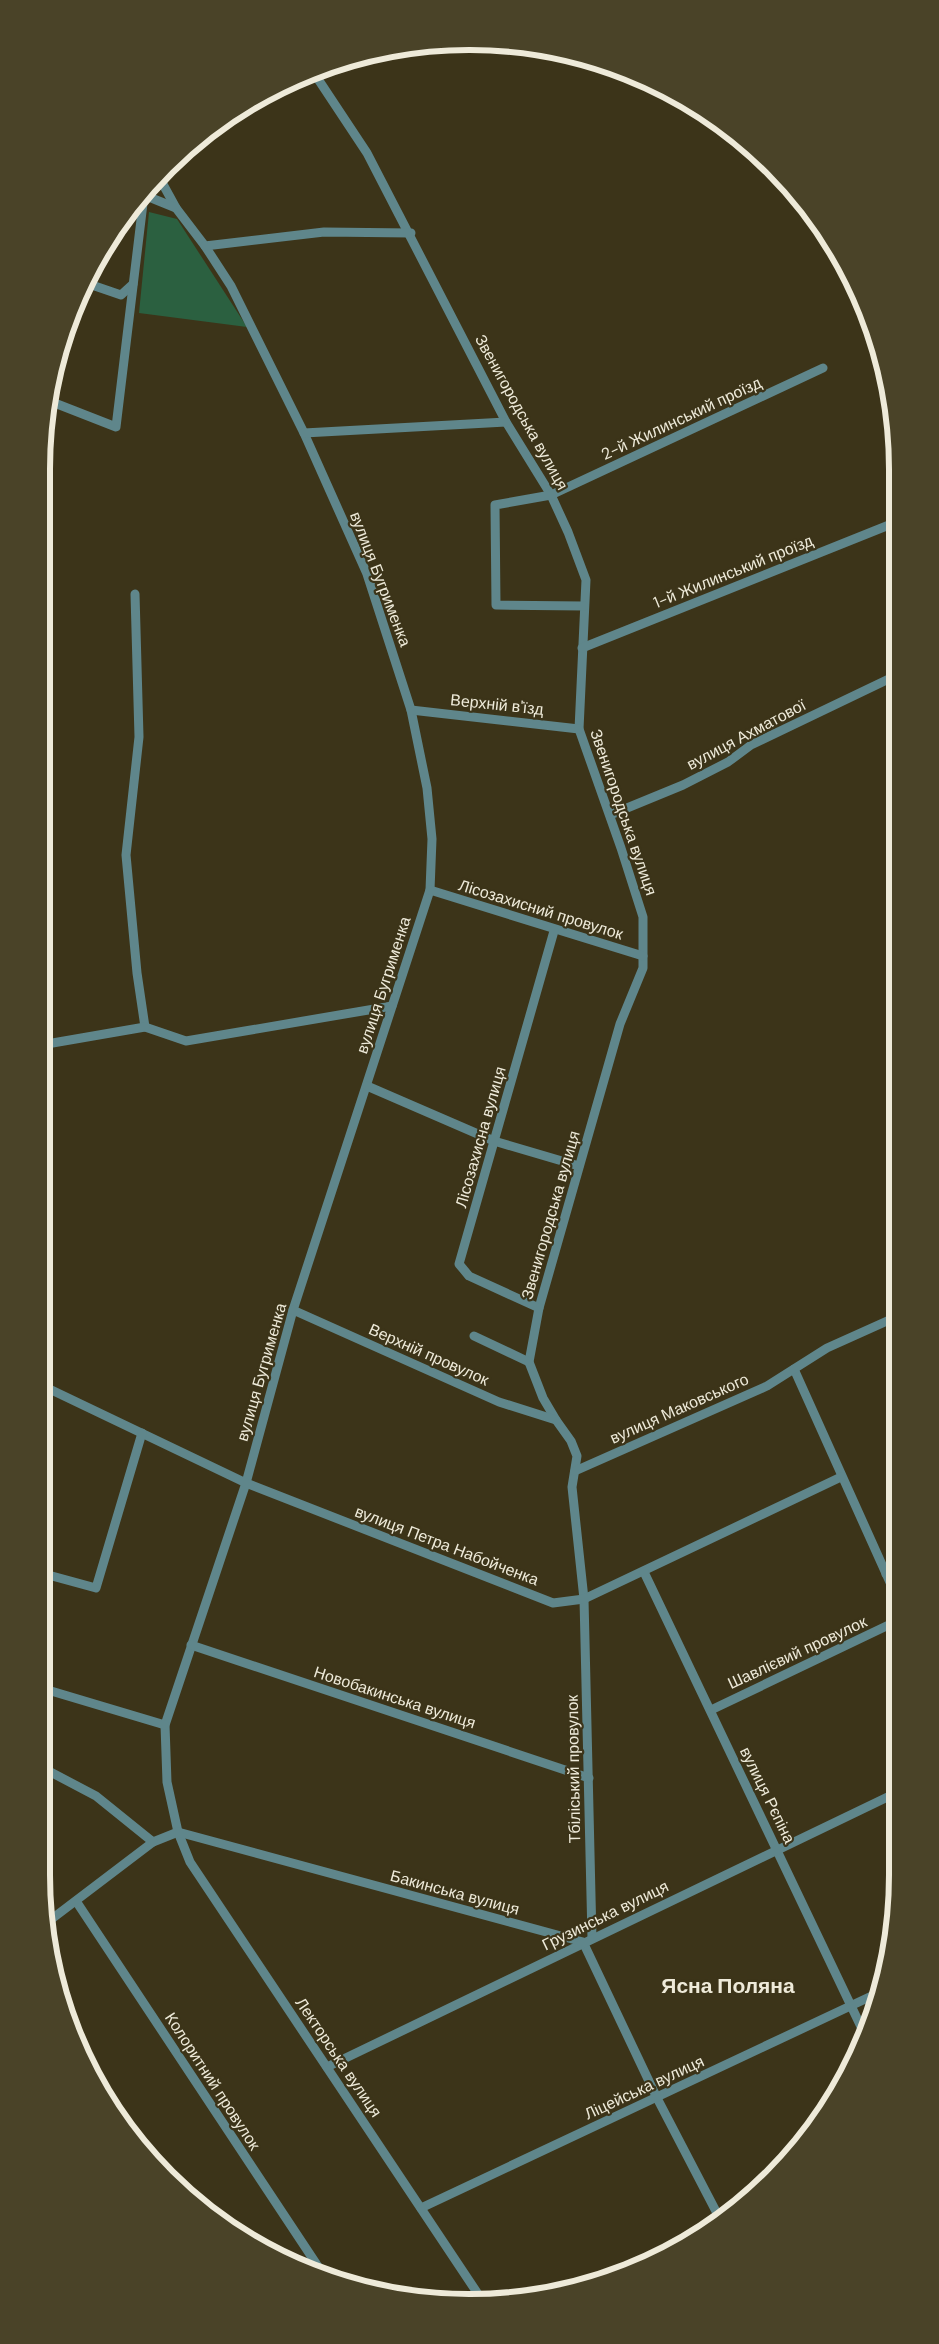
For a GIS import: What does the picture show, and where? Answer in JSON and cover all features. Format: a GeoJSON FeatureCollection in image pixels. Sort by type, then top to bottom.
{"type":"FeatureCollection","features":[{"type":"Feature","properties":{"kind":"street","name":"Звенигородська вулиця"},"geometry":{"type":"LineString","coordinates":[[318,79],[367,153],[506,422],[551,495],[568,532],[586,580],[579,729],[643,916],[643,968],[620,1024],[538,1308],[529,1362]]}},
{"type":"Feature","properties":{"kind":"street","name":"вулиця Бугрименка"},"geometry":{"type":"LineString","coordinates":[[163,184],[176,208],[205,246],[230,286],[304,433],[367,574],[411,710],[426,788],[432,839],[430,890],[293,1310],[246,1483],[165,1725],[167,1782],[178,1832]]}},
{"type":"Feature","properties":{"kind":"street"},"geometry":{"type":"LineString","coordinates":[[151,196],[176,208]]}},
{"type":"Feature","properties":{"kind":"street"},"geometry":{"type":"LineString","coordinates":[[56,403],[116,427],[142,208]]}},
{"type":"Feature","properties":{"kind":"street"},"geometry":{"type":"LineString","coordinates":[[205,246],[324,232],[410,234]]}},
{"type":"Feature","properties":{"kind":"street"},"geometry":{"type":"LineString","coordinates":[[92,285],[121,295],[133,284]]}},
{"type":"Feature","properties":{"kind":"street","name":"2-й Жилинський проїзд"},"geometry":{"type":"LineString","coordinates":[[584,606],[496,605],[495,505],[551,495],[823,368]]}},
{"type":"Feature","properties":{"kind":"street"},"geometry":{"type":"LineString","coordinates":[[304,433],[506,422]]}},
{"type":"Feature","properties":{"kind":"street","name":"1-й Жилинський проїзд"},"geometry":{"type":"LineString","coordinates":[[582,648],[889,525]]}},
{"type":"Feature","properties":{"kind":"street"},"geometry":{"type":"LineString","coordinates":[[135,594],[139,737],[126,855],[137,973],[145,1027]]}},
{"type":"Feature","properties":{"kind":"street","name":"вулиця Ахматової"},"geometry":{"type":"LineString","coordinates":[[610,815],[683,785],[728,762],[751,746],[889,679]]}},
{"type":"Feature","properties":{"kind":"street","name":"Верхній в'їзд"},"geometry":{"type":"LineString","coordinates":[[411,710],[579,729]]}},
{"type":"Feature","properties":{"kind":"street","name":"Лісозахисний провулок"},"geometry":{"type":"LineString","coordinates":[[430,890],[554,931],[643,956]]}},
{"type":"Feature","properties":{"kind":"street","name":"Лісозахисна вулиця"},"geometry":{"type":"LineString","coordinates":[[538,1308],[469,1276],[459,1264],[554,931]]}},
{"type":"Feature","properties":{"kind":"street"},"geometry":{"type":"LineString","coordinates":[[50,1043],[145,1027],[186,1041],[392,1006]]}},
{"type":"Feature","properties":{"kind":"street"},"geometry":{"type":"LineString","coordinates":[[367,1086],[494,1141],[579,1166]]}},
{"type":"Feature","properties":{"kind":"street","name":"Верхній провулок"},"geometry":{"type":"LineString","coordinates":[[293,1310],[499,1402],[556,1420]]}},
{"type":"Feature","properties":{"kind":"street","name":"вулиця Маковського"},"geometry":{"type":"LineString","coordinates":[[575,1471],[768,1386],[827,1348],[889,1320]]}},
{"type":"Feature","properties":{"kind":"street"},"geometry":{"type":"LineString","coordinates":[[474,1336],[529,1362],[543,1398],[571,1441],[578,1456],[572,1487],[584,1600]]}},
{"type":"Feature","properties":{"kind":"street"},"geometry":{"type":"LineString","coordinates":[[794,1370],[889,1581]]}},
{"type":"Feature","properties":{"kind":"street","name":"вулиця Петра Набойченка"},"geometry":{"type":"LineString","coordinates":[[50,1389],[246,1483],[553,1603],[584,1600],[842,1477]]}},
{"type":"Feature","properties":{"kind":"street"},"geometry":{"type":"LineString","coordinates":[[50,1575],[96,1588],[142,1433]]}},
{"type":"Feature","properties":{"kind":"street","name":"вулиця Рєпіна"},"geometry":{"type":"LineString","coordinates":[[644,1572],[861,2025]]}},
{"type":"Feature","properties":{"kind":"street","name":"Тбіліський провулок"},"geometry":{"type":"LineString","coordinates":[[584,1600],[589,1778],[587,1940]]}},
{"type":"Feature","properties":{"kind":"street","name":"Шавлієвий провулок"},"geometry":{"type":"LineString","coordinates":[[710,1710],[889,1625]]}},
{"type":"Feature","properties":{"kind":"street","name":"Новобакинська вулиця"},"geometry":{"type":"LineString","coordinates":[[191,1645],[589,1778]]}},
{"type":"Feature","properties":{"kind":"street"},"geometry":{"type":"LineString","coordinates":[[50,1691],[165,1725]]}},
{"type":"Feature","properties":{"kind":"street"},"geometry":{"type":"LineString","coordinates":[[50,1772],[96,1796],[153,1842]]}},
{"type":"Feature","properties":{"kind":"street","name":"Грузинська вулиця"},"geometry":{"type":"LineString","coordinates":[[327,2067],[777,1848],[889,1796]]}},
{"type":"Feature","properties":{"kind":"street"},"geometry":{"type":"LineString","coordinates":[[53,1918],[153,1842],[178,1832]]}},
{"type":"Feature","properties":{"kind":"street","name":"Бакинська вулиця"},"geometry":{"type":"LineString","coordinates":[[178,1832],[587,1940]]}},
{"type":"Feature","properties":{"kind":"street","name":"Лекторська вулиця"},"geometry":{"type":"LineString","coordinates":[[178,1832],[190,1862],[478,2294]]}},
{"type":"Feature","properties":{"kind":"street","name":"Колоритний провулок"},"geometry":{"type":"LineString","coordinates":[[76,1901],[316,2265]]}},
{"type":"Feature","properties":{"kind":"street"},"geometry":{"type":"LineString","coordinates":[[587,1940],[657,2098],[717,2213]]}},
{"type":"Feature","properties":{"kind":"street","name":"Ліцейська вулиця"},"geometry":{"type":"LineString","coordinates":[[421,2208],[871,1997]]}},
{"type":"Feature","properties":{"kind":"green space"},"geometry":{"type":"Polygon","coordinates":[[[149,212],[177,219],[247,327],[139,313],[149,212]]]}},
{"type":"Feature","properties":{"kind":"district","name":"Ясна Поляна"},"geometry":{"type":"Point","coordinates":[728,1986]}}]}
